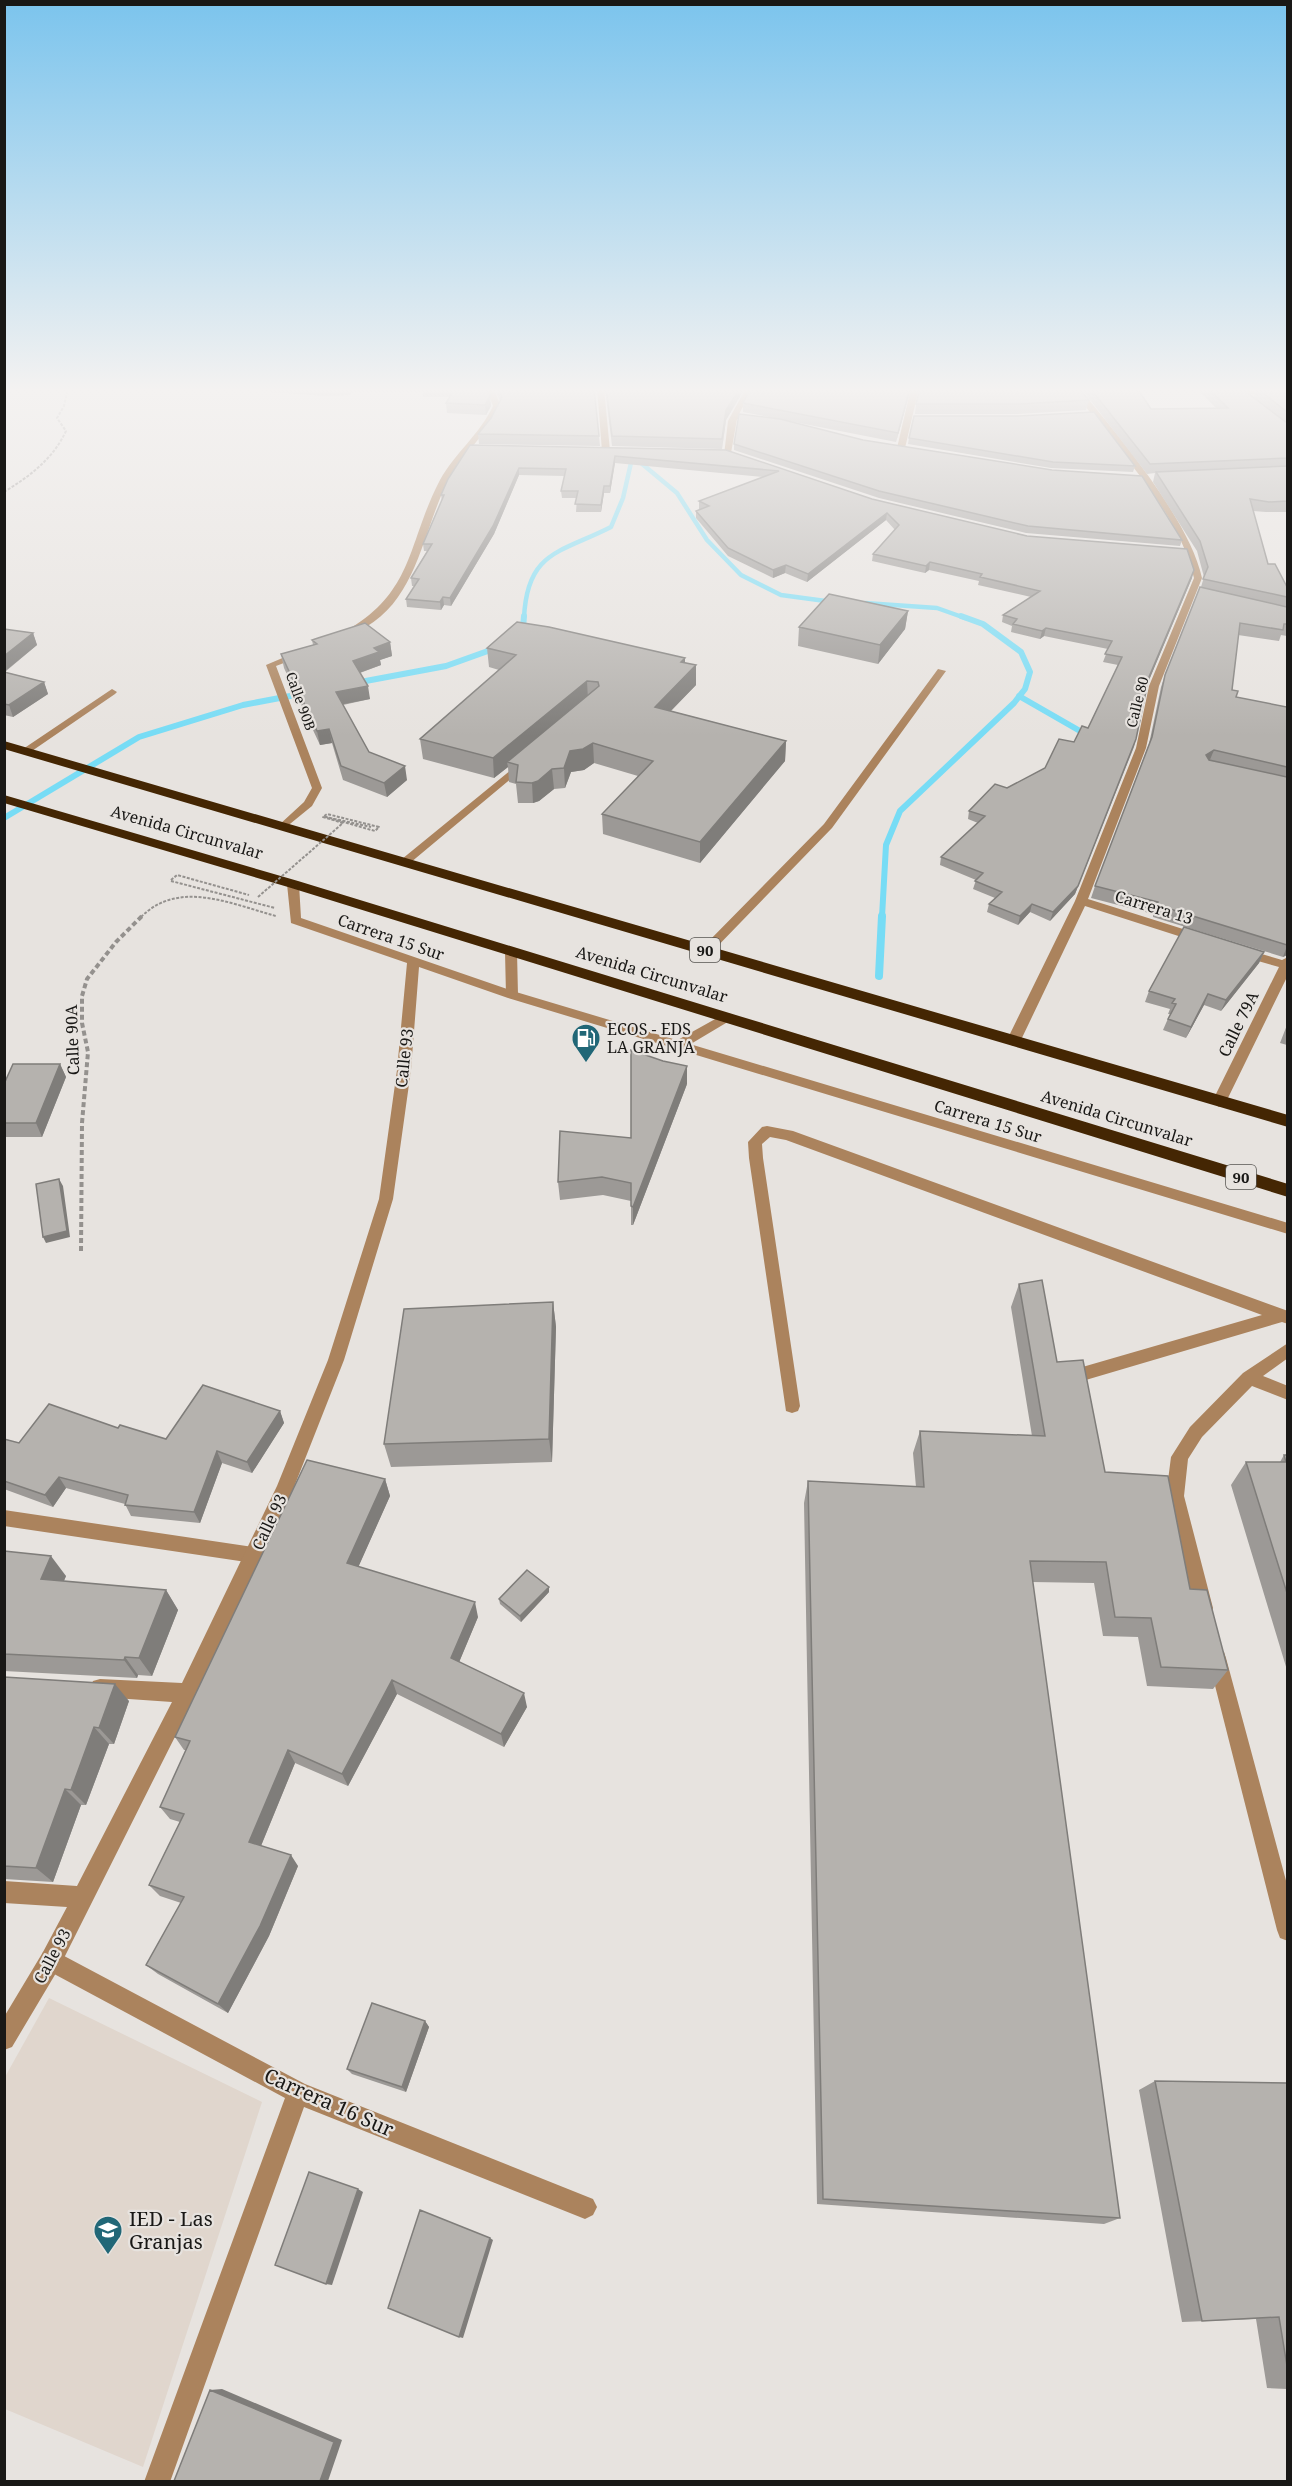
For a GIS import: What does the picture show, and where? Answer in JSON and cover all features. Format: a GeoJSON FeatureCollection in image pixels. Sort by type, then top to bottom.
{"type":"FeatureCollection","features":[{"type":"Feature","properties":{"kind":"highway","name":"Avenida Circunvalar"},"geometry":{"type":"LineString","coordinates":[[4,745],[285,825],[1287,1122]]}},
{"type":"Feature","properties":{"kind":"highway","name":"Avenida Circunvalar"},"geometry":{"type":"LineString","coordinates":[[4,799],[293,884],[1287,1191]]}},
{"type":"Feature","properties":{"kind":"street"},"geometry":{"type":"LineString","coordinates":[[345,635],[365,626],[386,607],[402,586],[434,504]]}},
{"type":"Feature","properties":{"kind":"street","name":"Calle 80"},"geometry":{"type":"LineString","coordinates":[[1013,1042],[1081,902],[1139,752],[1154,686],[1198,578],[1199,568],[1191,552],[1161,504]]}},
{"type":"Feature","properties":{"kind":"street"},"geometry":{"type":"LineString","coordinates":[[1179,551],[1191,552]]}},
{"type":"Feature","properties":{"kind":"street"},"geometry":{"type":"LineString","coordinates":[[1192,592],[1203,594]]}},
{"type":"Feature","properties":{"kind":"street","name":"Calle 90B"},"geometry":{"type":"LineString","coordinates":[[285,825],[308,804],[317,788],[271,665],[313,648]]}},
{"type":"Feature","properties":{"kind":"street"},"geometry":{"type":"LineString","coordinates":[[706,951],[828,826],[941,671]]}},
{"type":"Feature","properties":{"kind":"street"},"geometry":{"type":"LineString","coordinates":[[25,751],[112,692]]}},
{"type":"Feature","properties":{"kind":"street"},"geometry":{"type":"LineString","coordinates":[[406,861],[532,755]]}},
{"type":"Feature","properties":{"kind":"street"},"geometry":{"type":"LineString","coordinates":[[293,884],[295,917]]}},
{"type":"Feature","properties":{"kind":"street","name":"Carrera 13"},"geometry":{"type":"LineString","coordinates":[[1081,902],[1206,940]]}},
{"type":"Feature","properties":{"kind":"street","name":"Carrera 15 Sur"},"geometry":{"type":"LineString","coordinates":[[295,917],[413,963],[512,996],[1287,1229]]}},
{"type":"Feature","properties":{"kind":"street"},"geometry":{"type":"LineString","coordinates":[[1229,948],[1286,963]]}},
{"type":"Feature","properties":{"kind":"street"},"geometry":{"type":"LineString","coordinates":[[512,952],[512,996]]}},
{"type":"Feature","properties":{"kind":"street","name":"Calle 93"},"geometry":{"type":"LineString","coordinates":[[4,2039],[51,1960],[187,1693],[285,1487],[336,1360],[386,1199],[404,1070],[413,963]]}},
{"type":"Feature","properties":{"kind":"street","name":"Calle 79A"},"geometry":{"type":"LineString","coordinates":[[1219,1102],[1286,963]]}},
{"type":"Feature","properties":{"kind":"street"},"geometry":{"type":"LineString","coordinates":[[680,1045],[726,1017]]}},
{"type":"Feature","properties":{"kind":"street"},"geometry":{"type":"LineString","coordinates":[[792,1406],[756,1158],[755,1142],[767,1131],[788,1135],[1284,1317]]}},
{"type":"Feature","properties":{"kind":"street"},"geometry":{"type":"LineString","coordinates":[[1080,1375],[1284,1317]]}},
{"type":"Feature","properties":{"kind":"street"},"geometry":{"type":"LineString","coordinates":[[1208,1622],[1175,1496],[1180,1457],[1196,1432],[1249,1378],[1287,1349]]}},
{"type":"Feature","properties":{"kind":"street"},"geometry":{"type":"LineString","coordinates":[[1249,1378],[1287,1393]]}},
{"type":"Feature","properties":{"kind":"street"},"geometry":{"type":"LineString","coordinates":[[4,1518],[253,1555]]}},
{"type":"Feature","properties":{"kind":"street"},"geometry":{"type":"LineString","coordinates":[[1214,1644],[1287,1930]]}},
{"type":"Feature","properties":{"kind":"street"},"geometry":{"type":"LineString","coordinates":[[84,1687],[187,1693]]}},
{"type":"Feature","properties":{"kind":"street"},"geometry":{"type":"LineString","coordinates":[[4,1892],[83,1897]]}},
{"type":"Feature","properties":{"kind":"street","name":"Carrera 16 Sur"},"geometry":{"type":"LineString","coordinates":[[51,1960],[298,2093],[585,2207]]}},
{"type":"Feature","properties":{"kind":"street"},"geometry":{"type":"LineString","coordinates":[[157,2481],[298,2093]]}},
{"type":"Feature","properties":{"kind":"path"},"geometry":{"type":"LineString","coordinates":[[295,917],[171,881],[177,875],[258,897],[343,823],[323,817],[327,814],[379,827],[375,831],[326,817],[371,826]]}},
{"type":"Feature","properties":{"kind":"path","name":"Calle 90A"},"geometry":{"type":"LineString","coordinates":[[81,1251],[82,1123],[88,1052],[82,1023],[82,996],[87,979],[116,942],[150,908],[168,899],[196,895],[295,917]]}},
{"type":"Feature","properties":{"kind":"shaded area","name":"IED - Las Granjas"},"geometry":{"type":"Polygon","coordinates":[[[49,1998],[262,2102],[143,2467],[5,2409],[5,2077],[49,1998]]]}},
{"type":"Feature","properties":{"kind":"building"},"geometry":{"type":"Polygon","coordinates":[[[440,504],[503,504],[493,526],[450,598],[443,597],[440,602],[406,599],[419,579],[411,578],[432,544],[423,544],[440,504]]]}},
{"type":"Feature","properties":{"kind":"building"},"geometry":{"type":"Polygon","coordinates":[[[705,504],[893,504],[1027,536],[1187,549],[1194,570],[1149,677],[1136,739],[1078,886],[1053,912],[1032,904],[1020,916],[989,904],[1002,892],[975,881],[983,873],[941,857],[985,816],[969,811],[995,784],[1007,788],[1045,768],[1059,739],[1074,742],[1082,726],[1088,728],[1122,657],[1105,654],[1112,641],[1046,628],[1042,631],[1013,624],[1017,619],[1003,615],[1040,591],[930,562],[926,566],[873,554],[899,525],[887,513],[808,574],[786,565],[773,570],[728,548],[696,511],[709,506],[705,504]]]}},
{"type":"Feature","properties":{"kind":"building"},"geometry":{"type":"Polygon","coordinates":[[[934,504],[1160,504],[1182,540],[1028,526],[934,504]]]}},
{"type":"Feature","properties":{"kind":"building"},"geometry":{"type":"Polygon","coordinates":[[[1176,504],[1251,504],[1268,564],[1275,564],[1287,587],[1287,597],[1203,579],[1208,567],[1200,541],[1176,504]]]}},
{"type":"Feature","properties":{"kind":"building"},"geometry":{"type":"Polygon","coordinates":[[[1200,587],[1287,607],[1287,624],[1284,624],[1283,630],[1240,623],[1232,690],[1238,691],[1236,697],[1287,707],[1287,767],[1214,750],[1206,755],[1209,760],[1287,777],[1287,945],[1157,905],[1158,902],[1095,886],[1152,737],[1165,675],[1200,587]]]}},
{"type":"Feature","properties":{"kind":"building"},"geometry":{"type":"Polygon","coordinates":[[[829,594],[908,611],[880,645],[799,627],[829,594]]]}},
{"type":"Feature","properties":{"kind":"building"},"geometry":{"type":"Polygon","coordinates":[[[517,622],[549,627],[685,658],[681,662],[696,665],[655,707],[786,741],[700,842],[602,814],[653,761],[593,743],[583,749],[570,751],[564,768],[552,769],[538,781],[532,783],[516,782],[518,765],[507,762],[599,686],[598,682],[587,681],[493,758],[420,739],[516,655],[487,648],[517,622]]]}},
{"type":"Feature","properties":{"kind":"building"},"geometry":{"type":"Polygon","coordinates":[[[365,623],[390,642],[374,648],[379,652],[353,661],[368,686],[336,692],[369,752],[405,766],[384,783],[341,766],[329,729],[317,731],[281,654],[317,644],[312,640],[365,623]]]}},
{"type":"Feature","properties":{"kind":"building"},"geometry":{"type":"Polygon","coordinates":[[[4,629],[33,633],[4,656],[4,629]]]}},
{"type":"Feature","properties":{"kind":"building"},"geometry":{"type":"Polygon","coordinates":[[[4,672],[44,682],[9,705],[4,704],[4,672]]]}},
{"type":"Feature","properties":{"kind":"building"},"geometry":{"type":"Polygon","coordinates":[[[1184,927],[1264,952],[1226,1000],[1208,994],[1191,1027],[1168,1019],[1176,1004],[1172,1003],[1175,999],[1149,991],[1184,927]]]}},
{"type":"Feature","properties":{"kind":"building"},"geometry":{"type":"Polygon","coordinates":[[[631,1050],[687,1066],[633,1207],[631,1206],[631,1183],[602,1177],[558,1182],[560,1131],[631,1138],[631,1050]]]}},
{"type":"Feature","properties":{"kind":"building"},"geometry":{"type":"Polygon","coordinates":[[[13,1064],[60,1064],[36,1123],[4,1123],[4,1084],[13,1064]]]}},
{"type":"Feature","properties":{"kind":"building"},"geometry":{"type":"Polygon","coordinates":[[[59,1179],[67,1231],[43,1237],[36,1184],[59,1179]]]}},
{"type":"Feature","properties":{"kind":"building"},"geometry":{"type":"Polygon","coordinates":[[[1042,1280],[1057,1362],[1083,1360],[1105,1472],[1168,1476],[1190,1589],[1207,1590],[1228,1670],[1161,1667],[1151,1618],[1115,1617],[1106,1562],[1030,1561],[1120,2218],[823,2199],[808,1481],[924,1487],[920,1431],[1045,1436],[1019,1284],[1042,1280]]]}},
{"type":"Feature","properties":{"kind":"building"},"geometry":{"type":"Polygon","coordinates":[[[553,1302],[549,1439],[384,1444],[404,1309],[553,1302]]]}},
{"type":"Feature","properties":{"kind":"building"},"geometry":{"type":"Polygon","coordinates":[[[203,1385],[280,1411],[247,1462],[217,1451],[194,1512],[125,1505],[128,1495],[59,1477],[45,1495],[4,1481],[4,1439],[19,1443],[49,1404],[118,1428],[120,1425],[166,1439],[203,1385]]]}},
{"type":"Feature","properties":{"kind":"building"},"geometry":{"type":"Polygon","coordinates":[[[1284,1455],[1287,1455],[1287,1593],[1246,1462],[1286,1462],[1284,1455]]]}},
{"type":"Feature","properties":{"kind":"building"},"geometry":{"type":"Polygon","coordinates":[[[307,1460],[385,1479],[347,1563],[475,1602],[451,1658],[524,1693],[501,1734],[392,1680],[342,1774],[288,1750],[249,1842],[291,1855],[260,1926],[218,2004],[146,1965],[184,1897],[149,1885],[184,1814],[160,1807],[190,1741],[175,1737],[307,1460]]]}},
{"type":"Feature","properties":{"kind":"building"},"geometry":{"type":"Polygon","coordinates":[[[4,1551],[51,1556],[41,1579],[166,1590],[139,1658],[125,1657],[124,1660],[4,1654],[4,1551]]]}},
{"type":"Feature","properties":{"kind":"building"},"geometry":{"type":"Polygon","coordinates":[[[527,1570],[549,1587],[520,1616],[499,1599],[527,1570]]]}},
{"type":"Feature","properties":{"kind":"building"},"geometry":{"type":"Polygon","coordinates":[[[4,1677],[115,1684],[99,1728],[94,1727],[71,1790],[65,1789],[36,1868],[4,1866],[4,1677]]]}},
{"type":"Feature","properties":{"kind":"building"},"geometry":{"type":"Polygon","coordinates":[[[372,2003],[425,2021],[402,2087],[347,2069],[372,2003]]]}},
{"type":"Feature","properties":{"kind":"building"},"geometry":{"type":"Polygon","coordinates":[[[1155,2081],[1287,2083],[1287,2366],[1279,2317],[1202,2321],[1155,2081]]]}},
{"type":"Feature","properties":{"kind":"building"},"geometry":{"type":"Polygon","coordinates":[[[309,2172],[358,2189],[326,2284],[275,2265],[309,2172]]]}},
{"type":"Feature","properties":{"kind":"building"},"geometry":{"type":"Polygon","coordinates":[[[420,2210],[490,2238],[459,2337],[388,2308],[420,2210]]]}},
{"type":"Feature","properties":{"kind":"building"},"geometry":{"type":"Polygon","coordinates":[[[210,2390],[334,2442],[320,2481],[174,2481],[210,2390]]]}},
{"type":"Feature","properties":{"kind":"waterway"},"geometry":{"type":"LineString","coordinates":[[524,618],[527,596],[532,579],[539,567],[562,550],[611,527],[621,504]]}},
{"type":"Feature","properties":{"kind":"waterway"},"geometry":{"type":"LineString","coordinates":[[684,504],[707,540],[741,575],[781,595],[833,602]]}},
{"type":"Feature","properties":{"kind":"waterway"},"geometry":{"type":"LineString","coordinates":[[865,603],[937,608],[965,618]]}},
{"type":"Feature","properties":{"kind":"waterway"},"geometry":{"type":"LineString","coordinates":[[519,632],[523,628],[524,616]]}},
{"type":"Feature","properties":{"kind":"waterway"},"geometry":{"type":"LineString","coordinates":[[961,616],[983,624],[1021,652],[1030,672],[1025,689],[1019,696]]}},
{"type":"Feature","properties":{"kind":"waterway"},"geometry":{"type":"LineString","coordinates":[[355,683],[446,666],[499,647]]}},
{"type":"Feature","properties":{"kind":"waterway"},"geometry":{"type":"LineString","coordinates":[[4,818],[139,737],[243,705],[306,693]]}},
{"type":"Feature","properties":{"kind":"waterway"},"geometry":{"type":"LineString","coordinates":[[882,917],[886,845],[900,811],[1019,696]]}},
{"type":"Feature","properties":{"kind":"waterway"},"geometry":{"type":"LineString","coordinates":[[1019,696],[1080,731],[1091,734]]}},
{"type":"Feature","properties":{"kind":"waterway"},"geometry":{"type":"LineString","coordinates":[[879,976],[882,916]]}},
{"type":"Feature","properties":{"kind":"place","name":"ECOS - EDS LA GRANJA"},"geometry":{"type":"Point","coordinates":[586,1064]}},
{"type":"Feature","properties":{"kind":"place","name":"IED - Las Granjas"},"geometry":{"type":"Point","coordinates":[108,2256]}}]}
